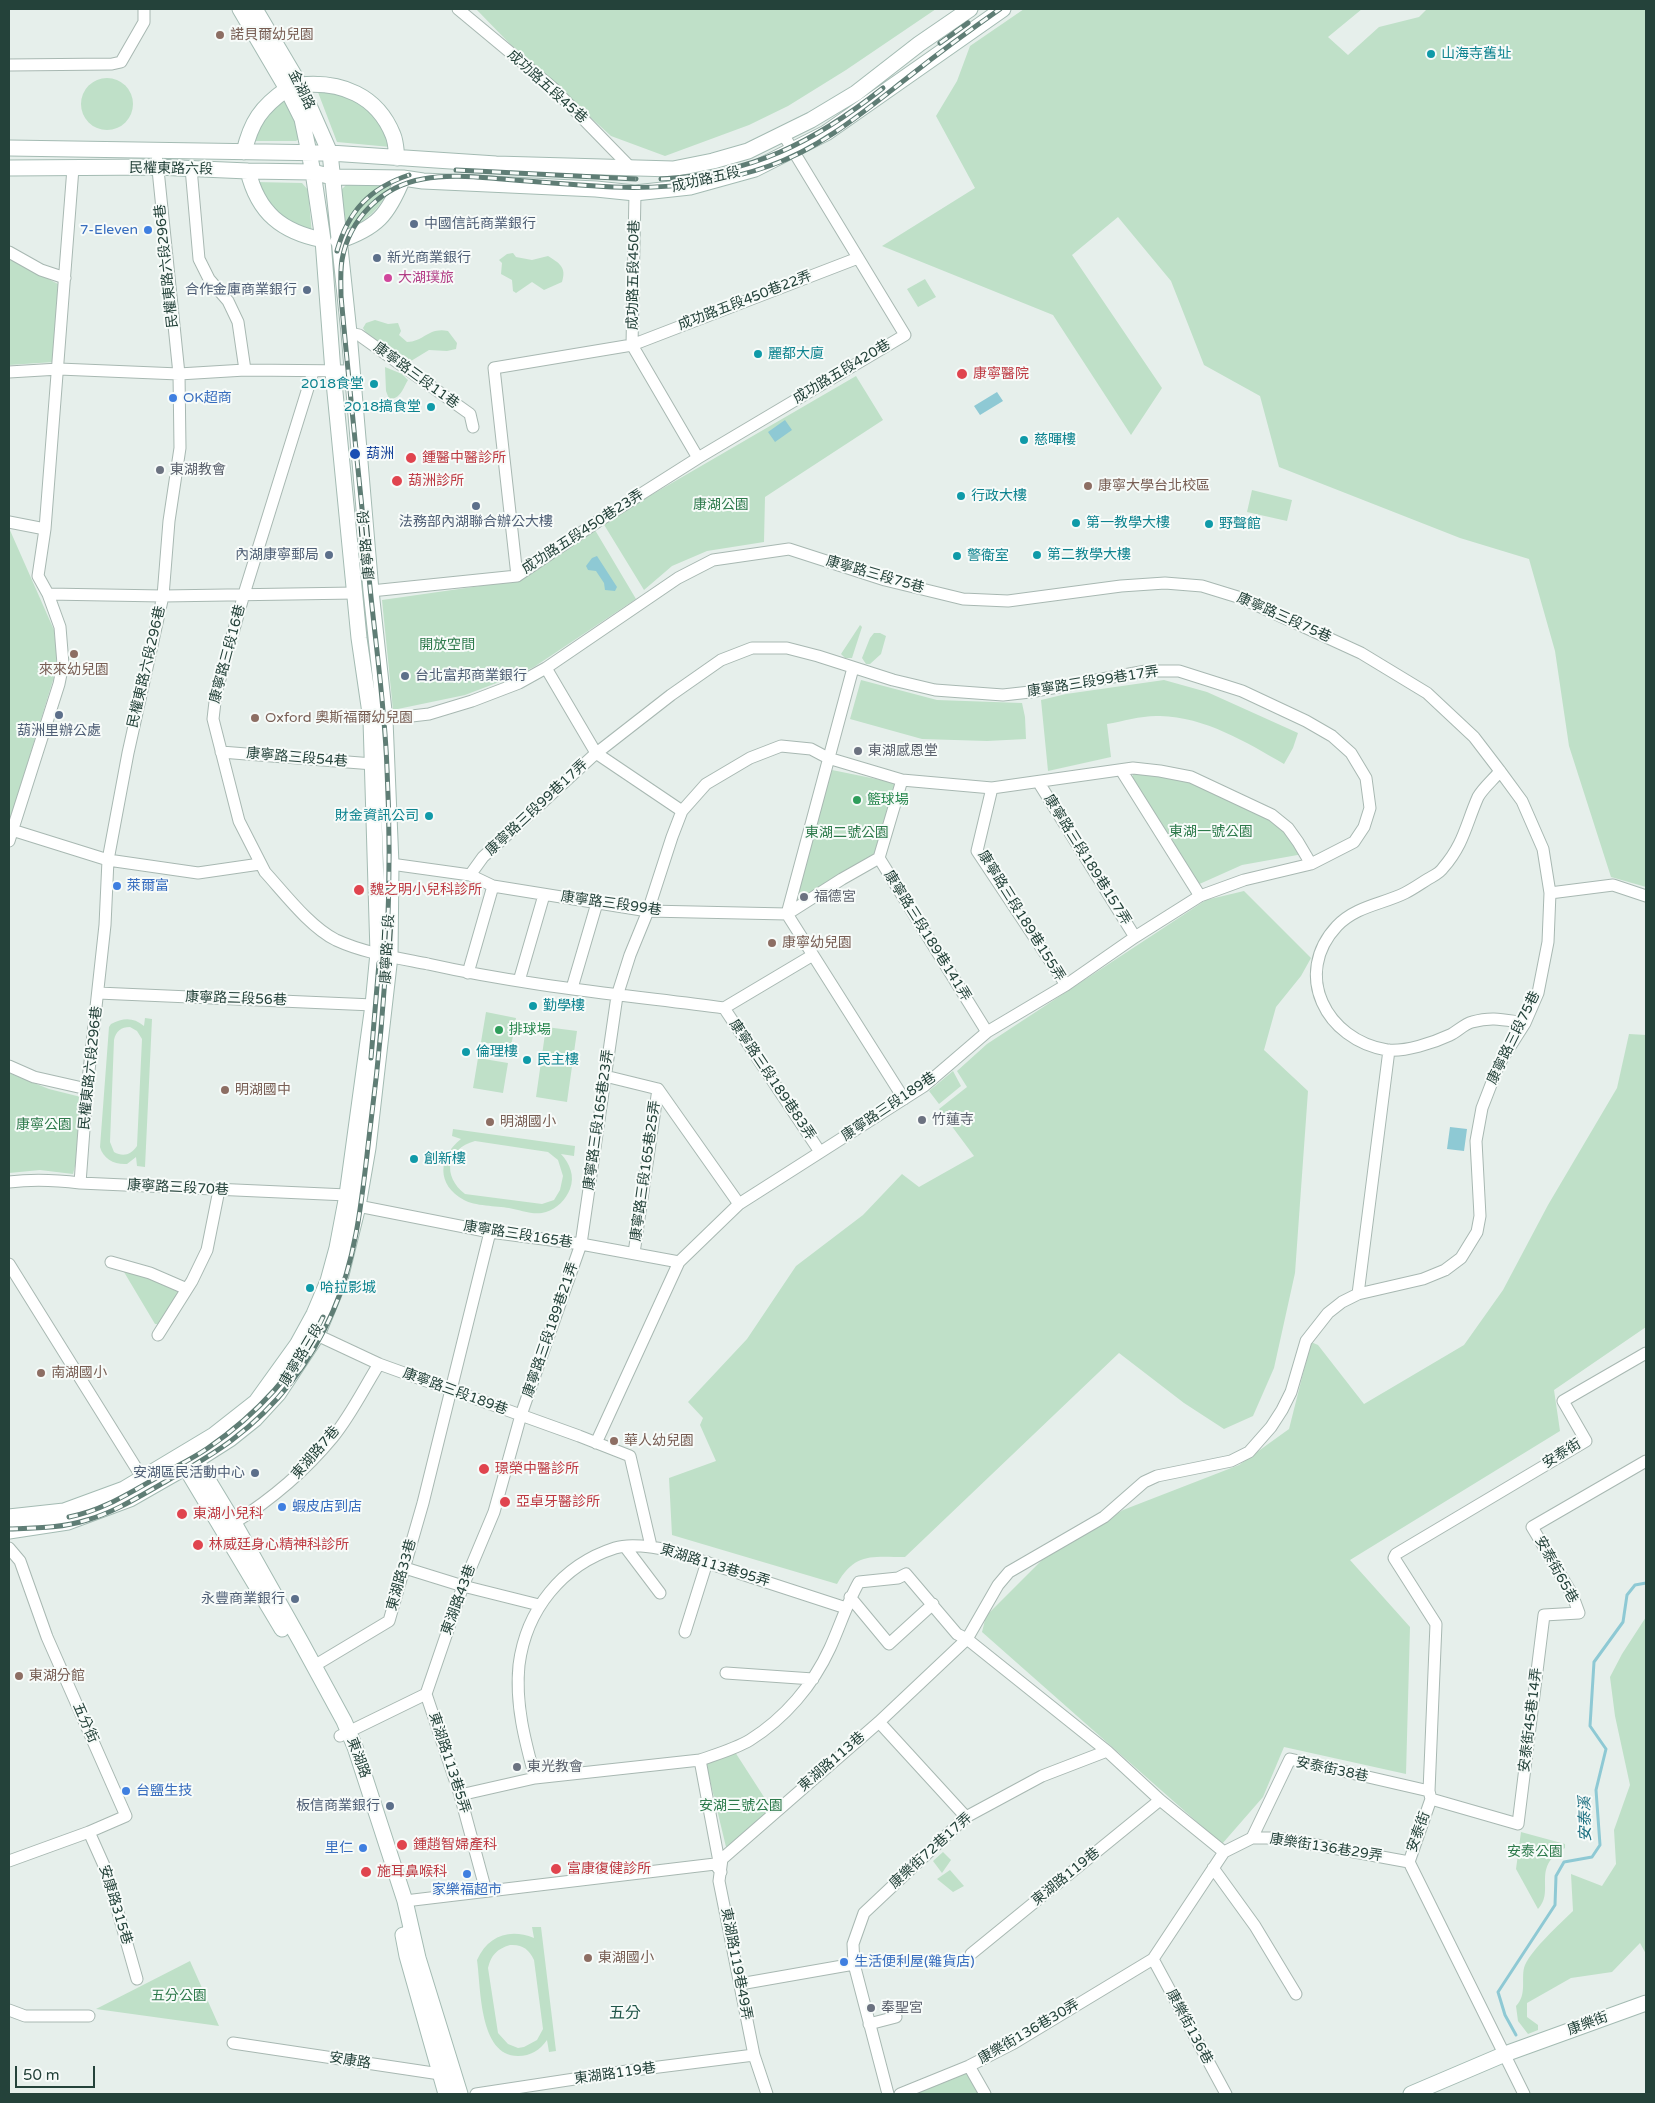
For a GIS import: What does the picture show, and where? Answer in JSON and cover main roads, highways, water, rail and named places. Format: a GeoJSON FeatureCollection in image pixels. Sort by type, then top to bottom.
{"type":"FeatureCollection","features":[{"type":"Feature","properties":{"kind":"main road","name":"金湖路"},"geometry":{"type":"LineString","coordinates":[[240,9],[294,87],[313,172]]}},
{"type":"Feature","properties":{"kind":"main road","name":"金湖路"},"geometry":{"type":"LineString","coordinates":[[255,9],[330,153],[332,177]]}},
{"type":"Feature","properties":{"kind":"main road","name":"成功路五段"},"geometry":{"type":"LineString","coordinates":[[310,153],[632,169],[673,169],[713,161],[748,151],[811,120],[856,93],[919,44],[970,9]]}},
{"type":"Feature","properties":{"kind":"main road","name":"成功路五段"},"geometry":{"type":"LineString","coordinates":[[332,177],[403,178],[423,181],[596,189],[635,193],[690,187],[755,169],[826,134],[1003,9]]}},
{"type":"Feature","properties":{"kind":"main road"},"geometry":{"type":"LineString","coordinates":[[244,152],[248,134],[258,115],[272,100],[294,87],[320,83],[344,87],[365,98],[382,115],[394,136],[397,158]]}},
{"type":"Feature","properties":{"kind":"main road","name":"民權東路六段"},"geometry":{"type":"LineString","coordinates":[[9,148],[310,153]]}},
{"type":"Feature","properties":{"kind":"main road","name":"民權東路六段"},"geometry":{"type":"LineString","coordinates":[[9,168],[156,167],[313,172],[332,177]]}},
{"type":"Feature","properties":{"kind":"main road"},"geometry":{"type":"LineString","coordinates":[[248,171],[253,189],[264,209],[281,225],[301,235],[331,240],[360,234],[378,220],[393,203],[403,178]]}},
{"type":"Feature","properties":{"kind":"main road","name":"康寧路三段"},"geometry":{"type":"LineString","coordinates":[[9,1531],[68,1522],[130,1499],[188,1458],[256,1402],[297,1345],[314,1314],[328,1281],[368,1148],[391,864],[378,720],[371,591],[349,333],[331,240],[313,172]]}},
{"type":"Feature","properties":{"kind":"main road","name":"康寧路三段"},"geometry":{"type":"LineString","coordinates":[[9,1517],[64,1511],[124,1489],[230,1439],[256,1419],[278,1394],[317,1335],[340,1279],[353,1201],[373,1004],[384,954],[374,764],[378,720],[355,593],[334,372],[331,240],[332,177]]}},
{"type":"Feature","properties":{"kind":"main road","name":"東湖路"},"geometry":{"type":"LineString","coordinates":[[188,1458],[234,1523],[314,1666],[344,1734],[346,1748],[396,1902],[407,1956],[446,2094]]}},
{"type":"Feature","properties":{"kind":"main road","name":"東湖路"},"geometry":{"type":"LineString","coordinates":[[188,1458],[234,1550],[344,1734],[356,1747],[405,1901],[418,1958],[459,2094]]}},
{"type":"Feature","properties":{"kind":"main road","name":"康樂街"},"geometry":{"type":"LineString","coordinates":[[1411,2094],[1530,2045],[1646,2004]]}},
{"type":"Feature","properties":{"kind":"water"},"geometry":{"type":"Polygon","coordinates":[[[997,392],[1003,401],[980,415],[974,406],[997,392]]]}},
{"type":"Feature","properties":{"kind":"water"},"geometry":{"type":"Polygon","coordinates":[[[785,420],[792,430],[775,442],[768,432],[785,420]]]}},
{"type":"Feature","properties":{"kind":"water"},"geometry":{"type":"Polygon","coordinates":[[[597,556],[617,587],[615,591],[605,590],[604,583],[596,571],[588,570],[586,566],[592,558],[597,556]]]}},
{"type":"Feature","properties":{"kind":"water"},"geometry":{"type":"Polygon","coordinates":[[[1450,1127],[1467,1129],[1464,1151],[1447,1149],[1450,1127]]]}},
{"type":"Feature","properties":{"kind":"waterway","name":"安泰溪"},"geometry":{"type":"LineString","coordinates":[[1516,2035],[1505,2015],[1498,1992],[1555,1905],[1556,1876],[1564,1862],[1592,1857],[1600,1845],[1596,1790],[1606,1749],[1590,1726],[1594,1662],[1623,1622],[1627,1595],[1635,1585],[1646,1583]]}},
{"type":"Feature","properties":{"kind":"railway"},"geometry":{"type":"LineString","coordinates":[[9,1529],[68,1525],[107,1513],[182,1472],[232,1440],[263,1413],[303,1366],[333,1311],[349,1265],[359,1218],[381,1033],[389,901],[389,813],[381,683],[341,296],[342,260],[346,245],[360,218],[381,197],[394,189],[408,183],[433,177],[453,176],[613,187],[653,187],[711,181],[769,166],[807,149],[843,127],[1000,9]]}},
{"type":"Feature","properties":{"kind":"railway"},"geometry":{"type":"LineString","coordinates":[[940,43],[968,23]]}},
{"type":"Feature","properties":{"kind":"railway"},"geometry":{"type":"LineString","coordinates":[[661,179],[694,176],[724,170],[752,163],[779,152],[806,140],[831,125],[883,88]]}},
{"type":"Feature","properties":{"kind":"railway"},"geometry":{"type":"LineString","coordinates":[[456,170],[636,179]]}},
{"type":"Feature","properties":{"kind":"railway"},"geometry":{"type":"LineString","coordinates":[[337,251],[347,224],[362,203],[383,187],[409,175]]}},
{"type":"Feature","properties":{"kind":"railway"},"geometry":{"type":"LineString","coordinates":[[371,1058],[379,963]]}},
{"type":"Feature","properties":{"kind":"railway"},"geometry":{"type":"LineString","coordinates":[[69,1517],[92,1511],[125,1496],[196,1456],[226,1435],[259,1406],[289,1373],[302,1355],[323,1317]]}},
{"type":"Feature","properties":{"kind":"place","name":"諾貝爾幼兒園"},"geometry":{"type":"Point","coordinates":[220,35]}},
{"type":"Feature","properties":{"kind":"place","name":"山海寺舊址"},"geometry":{"type":"Point","coordinates":[1431,54]}},
{"type":"Feature","properties":{"kind":"place","name":"中國信託商業銀行"},"geometry":{"type":"Point","coordinates":[414,224]}},
{"type":"Feature","properties":{"kind":"place","name":"7-Eleven"},"geometry":{"type":"Point","coordinates":[148,230]}},
{"type":"Feature","properties":{"kind":"place","name":"新光商業銀行"},"geometry":{"type":"Point","coordinates":[377,258]}},
{"type":"Feature","properties":{"kind":"place","name":"大湖璞旅"},"geometry":{"type":"Point","coordinates":[388,278]}},
{"type":"Feature","properties":{"kind":"place","name":"合作金庫商業銀行"},"geometry":{"type":"Point","coordinates":[307,290]}},
{"type":"Feature","properties":{"kind":"place","name":"麗都大廈"},"geometry":{"type":"Point","coordinates":[758,354]}},
{"type":"Feature","properties":{"kind":"place","name":"康寧醫院"},"geometry":{"type":"Point","coordinates":[962,374]}},
{"type":"Feature","properties":{"kind":"place","name":"2018食堂"},"geometry":{"type":"Point","coordinates":[374,384]}},
{"type":"Feature","properties":{"kind":"place","name":"OK超商"},"geometry":{"type":"Point","coordinates":[173,398]}},
{"type":"Feature","properties":{"kind":"place","name":"2018搞食堂"},"geometry":{"type":"Point","coordinates":[431,407]}},
{"type":"Feature","properties":{"kind":"place","name":"慈暉樓"},"geometry":{"type":"Point","coordinates":[1024,440]}},
{"type":"Feature","properties":{"kind":"place","name":"葫洲"},"geometry":{"type":"Point","coordinates":[355,454]}},
{"type":"Feature","properties":{"kind":"place","name":"鍾醫中醫診所"},"geometry":{"type":"Point","coordinates":[411,458]}},
{"type":"Feature","properties":{"kind":"place","name":"東湖教會"},"geometry":{"type":"Point","coordinates":[160,470]}},
{"type":"Feature","properties":{"kind":"place","name":"葫洲診所"},"geometry":{"type":"Point","coordinates":[397,481]}},
{"type":"Feature","properties":{"kind":"place","name":"康寧大學台北校區"},"geometry":{"type":"Point","coordinates":[1088,486]}},
{"type":"Feature","properties":{"kind":"place","name":"行政大樓"},"geometry":{"type":"Point","coordinates":[961,496]}},
{"type":"Feature","properties":{"kind":"place","name":"法務部內湖聯合辦公大樓"},"geometry":{"type":"Point","coordinates":[476,506]}},
{"type":"Feature","properties":{"kind":"place","name":"第一教學大樓"},"geometry":{"type":"Point","coordinates":[1076,523]}},
{"type":"Feature","properties":{"kind":"place","name":"野聲館"},"geometry":{"type":"Point","coordinates":[1209,524]}},
{"type":"Feature","properties":{"kind":"place","name":"內湖康寧郵局"},"geometry":{"type":"Point","coordinates":[329,555]}},
{"type":"Feature","properties":{"kind":"place","name":"第二教學大樓"},"geometry":{"type":"Point","coordinates":[1037,555]}},
{"type":"Feature","properties":{"kind":"place","name":"警衛室"},"geometry":{"type":"Point","coordinates":[957,556]}},
{"type":"Feature","properties":{"kind":"place","name":"來來幼兒園"},"geometry":{"type":"Point","coordinates":[74,654]}},
{"type":"Feature","properties":{"kind":"place","name":"台北富邦商業銀行"},"geometry":{"type":"Point","coordinates":[405,676]}},
{"type":"Feature","properties":{"kind":"place","name":"葫洲里辦公處"},"geometry":{"type":"Point","coordinates":[59,715]}},
{"type":"Feature","properties":{"kind":"place","name":"Oxford 奧斯福爾幼兒園"},"geometry":{"type":"Point","coordinates":[255,718]}},
{"type":"Feature","properties":{"kind":"place","name":"東湖感恩堂"},"geometry":{"type":"Point","coordinates":[858,751]}},
{"type":"Feature","properties":{"kind":"place","name":"籃球場"},"geometry":{"type":"Point","coordinates":[857,800]}},
{"type":"Feature","properties":{"kind":"place","name":"財金資訊公司"},"geometry":{"type":"Point","coordinates":[429,816]}},
{"type":"Feature","properties":{"kind":"place","name":"萊爾富"},"geometry":{"type":"Point","coordinates":[117,886]}},
{"type":"Feature","properties":{"kind":"place","name":"魏之明小兒科診所"},"geometry":{"type":"Point","coordinates":[359,890]}},
{"type":"Feature","properties":{"kind":"place","name":"福德宮"},"geometry":{"type":"Point","coordinates":[804,897]}},
{"type":"Feature","properties":{"kind":"place","name":"康寧幼兒園"},"geometry":{"type":"Point","coordinates":[772,943]}},
{"type":"Feature","properties":{"kind":"place","name":"勤學樓"},"geometry":{"type":"Point","coordinates":[533,1006]}},
{"type":"Feature","properties":{"kind":"place","name":"排球場"},"geometry":{"type":"Point","coordinates":[499,1030]}},
{"type":"Feature","properties":{"kind":"place","name":"倫理樓"},"geometry":{"type":"Point","coordinates":[466,1052]}},
{"type":"Feature","properties":{"kind":"place","name":"民主樓"},"geometry":{"type":"Point","coordinates":[527,1060]}},
{"type":"Feature","properties":{"kind":"place","name":"明湖國中"},"geometry":{"type":"Point","coordinates":[225,1090]}},
{"type":"Feature","properties":{"kind":"place","name":"竹蓮寺"},"geometry":{"type":"Point","coordinates":[922,1120]}},
{"type":"Feature","properties":{"kind":"place","name":"明湖國小"},"geometry":{"type":"Point","coordinates":[490,1122]}},
{"type":"Feature","properties":{"kind":"place","name":"創新樓"},"geometry":{"type":"Point","coordinates":[414,1159]}},
{"type":"Feature","properties":{"kind":"place","name":"哈拉影城"},"geometry":{"type":"Point","coordinates":[310,1288]}},
{"type":"Feature","properties":{"kind":"place","name":"南湖國小"},"geometry":{"type":"Point","coordinates":[41,1373]}},
{"type":"Feature","properties":{"kind":"place","name":"華人幼兒園"},"geometry":{"type":"Point","coordinates":[614,1441]}},
{"type":"Feature","properties":{"kind":"place","name":"璟榮中醫診所"},"geometry":{"type":"Point","coordinates":[484,1469]}},
{"type":"Feature","properties":{"kind":"place","name":"安湖區民活動中心"},"geometry":{"type":"Point","coordinates":[255,1473]}},
{"type":"Feature","properties":{"kind":"place","name":"亞卓牙醫診所"},"geometry":{"type":"Point","coordinates":[505,1502]}},
{"type":"Feature","properties":{"kind":"place","name":"蝦皮店到店"},"geometry":{"type":"Point","coordinates":[282,1507]}},
{"type":"Feature","properties":{"kind":"place","name":"東湖小兒科"},"geometry":{"type":"Point","coordinates":[182,1514]}},
{"type":"Feature","properties":{"kind":"place","name":"林威廷身心精神科診所"},"geometry":{"type":"Point","coordinates":[198,1545]}},
{"type":"Feature","properties":{"kind":"place","name":"永豐商業銀行"},"geometry":{"type":"Point","coordinates":[295,1599]}},
{"type":"Feature","properties":{"kind":"place","name":"東湖分館"},"geometry":{"type":"Point","coordinates":[19,1676]}},
{"type":"Feature","properties":{"kind":"place","name":"東光教會"},"geometry":{"type":"Point","coordinates":[517,1767]}},
{"type":"Feature","properties":{"kind":"place","name":"台鹽生技"},"geometry":{"type":"Point","coordinates":[126,1791]}},
{"type":"Feature","properties":{"kind":"place","name":"板信商業銀行"},"geometry":{"type":"Point","coordinates":[390,1806]}},
{"type":"Feature","properties":{"kind":"place","name":"鍾趙智婦產科"},"geometry":{"type":"Point","coordinates":[402,1845]}},
{"type":"Feature","properties":{"kind":"place","name":"里仁"},"geometry":{"type":"Point","coordinates":[363,1848]}},
{"type":"Feature","properties":{"kind":"place","name":"富康復健診所"},"geometry":{"type":"Point","coordinates":[556,1869]}},
{"type":"Feature","properties":{"kind":"place","name":"施耳鼻喉科"},"geometry":{"type":"Point","coordinates":[366,1872]}},
{"type":"Feature","properties":{"kind":"place","name":"家樂福超市"},"geometry":{"type":"Point","coordinates":[467,1874]}},
{"type":"Feature","properties":{"kind":"place","name":"東湖國小"},"geometry":{"type":"Point","coordinates":[588,1958]}},
{"type":"Feature","properties":{"kind":"place","name":"生活便利屋(雜貨店)"},"geometry":{"type":"Point","coordinates":[844,1962]}},
{"type":"Feature","properties":{"kind":"place","name":"奉聖宮"},"geometry":{"type":"Point","coordinates":[871,2008]}},
{"type":"Feature","properties":{"kind":"district","name":"五分"},"geometry":{"type":"Point","coordinates":[625,2014]}},
{"type":"Feature","properties":{"kind":"park label","name":"康湖公園"},"geometry":{"type":"Point","coordinates":[721,505]}},
{"type":"Feature","properties":{"kind":"park label","name":"開放空間"},"geometry":{"type":"Point","coordinates":[447,645]}},
{"type":"Feature","properties":{"kind":"park label","name":"東湖一號公園"},"geometry":{"type":"Point","coordinates":[1211,832]}},
{"type":"Feature","properties":{"kind":"park label","name":"東湖二號公園"},"geometry":{"type":"Point","coordinates":[847,833]}},
{"type":"Feature","properties":{"kind":"park label","name":"康寧公園"},"geometry":{"type":"Point","coordinates":[44,1125]}},
{"type":"Feature","properties":{"kind":"park label","name":"安湖三號公園"},"geometry":{"type":"Point","coordinates":[741,1806]}},
{"type":"Feature","properties":{"kind":"park label","name":"安泰公園"},"geometry":{"type":"Point","coordinates":[1535,1852]}},
{"type":"Feature","properties":{"kind":"park label","name":"五分公園"},"geometry":{"type":"Point","coordinates":[179,1996]}}]}
